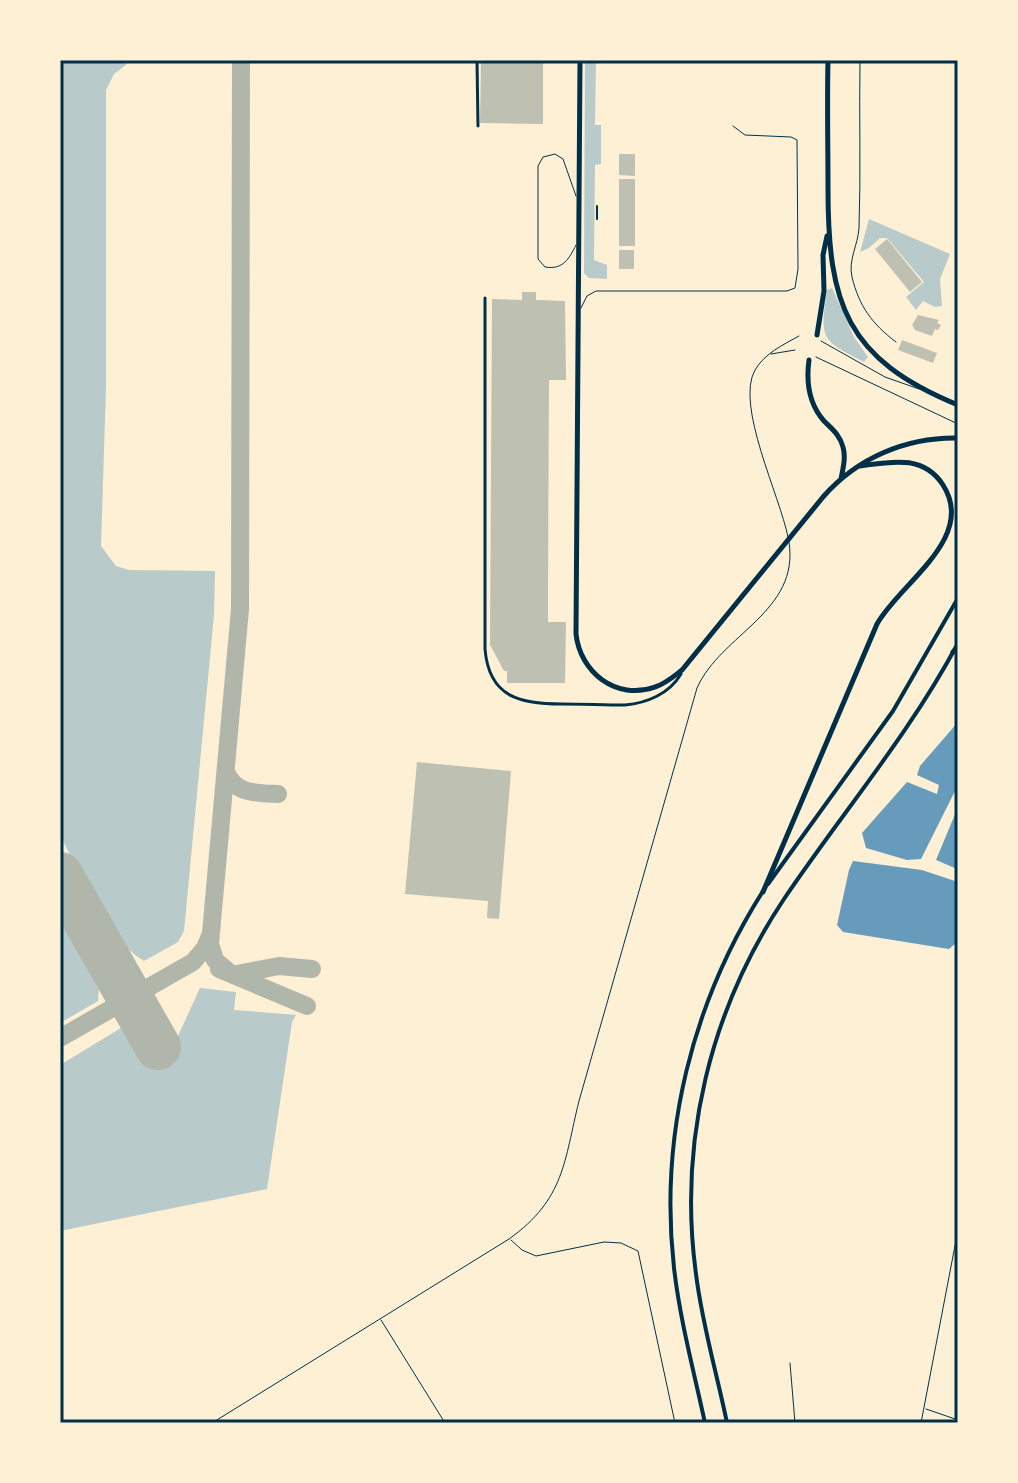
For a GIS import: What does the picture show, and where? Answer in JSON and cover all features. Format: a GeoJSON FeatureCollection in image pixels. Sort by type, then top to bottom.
{"type":"FeatureCollection","features":[{"type":"Feature","properties":{"kind":"main road"},"geometry":{"type":"LineString","coordinates":[[580,60],[576,634],[585,664],[597,677],[626,690],[652,688],[682,670],[801,523],[841,479],[880,454],[905,444],[958,438]]}},
{"type":"Feature","properties":{"kind":"main road"},"geometry":{"type":"LineString","coordinates":[[828,60],[828,232],[835,281],[854,327],[883,363],[922,390],[958,405]]}},
{"type":"Feature","properties":{"kind":"main road"},"geometry":{"type":"LineString","coordinates":[[817,335],[824,291],[823,255],[828,232]]}},
{"type":"Feature","properties":{"kind":"main road"},"geometry":{"type":"LineString","coordinates":[[813,358],[807,383],[821,418],[838,435],[844,449],[841,479]]}},
{"type":"Feature","properties":{"kind":"main road"},"geometry":{"type":"LineString","coordinates":[[763,892],[877,624],[892,600],[940,548],[950,528],[949,497],[941,481],[931,472],[916,464],[897,460],[859,466]]}},
{"type":"Feature","properties":{"kind":"main road"},"geometry":{"type":"LineString","coordinates":[[705,1423],[678,1297],[670,1214],[673,1150],[684,1078],[704,1009],[734,940],[763,892],[888,718],[958,598]]}},
{"type":"Feature","properties":{"kind":"main road"},"geometry":{"type":"LineString","coordinates":[[727,1423],[700,1303],[691,1221],[696,1128],[713,1047],[735,986],[765,929],[903,735],[956,648]]}},
{"type":"Feature","properties":{"kind":"street"},"geometry":{"type":"LineString","coordinates":[[477,60],[478,126]]}},
{"type":"Feature","properties":{"kind":"street"},"geometry":{"type":"LineString","coordinates":[[597,206],[597,219]]}},
{"type":"Feature","properties":{"kind":"street"},"geometry":{"type":"LineString","coordinates":[[485,298],[487,663],[497,683],[517,699],[539,705],[638,703],[668,689],[682,670]]}},
{"type":"Feature","properties":{"kind":"lane"},"geometry":{"type":"LineString","coordinates":[[860,60],[859,228],[851,275],[865,313],[896,342]]}},
{"type":"Feature","properties":{"kind":"lane"},"geometry":{"type":"LineString","coordinates":[[577,320],[587,296],[596,291],[787,291],[795,288],[798,277],[797,140],[794,137],[745,135],[733,126]]}},
{"type":"Feature","properties":{"kind":"lane"},"geometry":{"type":"LineString","coordinates":[[577,199],[563,159],[555,154],[543,157],[538,170],[538,259],[545,267],[563,265],[577,244]]}},
{"type":"Feature","properties":{"kind":"lane"},"geometry":{"type":"LineString","coordinates":[[212,1423],[509,1239],[541,1209],[563,1173],[579,1101],[697,688],[716,657],[770,610],[785,583],[790,557],[788,533],[748,396],[754,372],[768,355],[799,336]]}},
{"type":"Feature","properties":{"kind":"lane"},"geometry":{"type":"LineString","coordinates":[[821,341],[885,377],[922,390]]}},
{"type":"Feature","properties":{"kind":"lane"},"geometry":{"type":"LineString","coordinates":[[768,355],[795,350]]}},
{"type":"Feature","properties":{"kind":"lane"},"geometry":{"type":"LineString","coordinates":[[813,358],[958,424]]}},
{"type":"Feature","properties":{"kind":"lane"},"geometry":{"type":"LineString","coordinates":[[921,1423],[958,1230]]}},
{"type":"Feature","properties":{"kind":"lane"},"geometry":{"type":"LineString","coordinates":[[509,1239],[536,1256],[604,1242],[630,1245],[638,1251],[675,1423]]}},
{"type":"Feature","properties":{"kind":"lane"},"geometry":{"type":"LineString","coordinates":[[380,1320],[445,1423]]}},
{"type":"Feature","properties":{"kind":"lane"},"geometry":{"type":"LineString","coordinates":[[790,1363],[795,1423]]}},
{"type":"Feature","properties":{"kind":"lane"},"geometry":{"type":"LineString","coordinates":[[923,1408],[958,1420]]}},
{"type":"Feature","properties":{"kind":"shaded area"},"geometry":{"type":"Polygon","coordinates":[[[60,60],[120,60],[127,64],[114,74],[106,90],[106,386],[101,546],[116,566],[129,570],[215,571],[214,615],[184,931],[178,942],[144,961],[131,952],[107,922],[60,835],[60,60]]]}},
{"type":"Feature","properties":{"kind":"shaded area"},"geometry":{"type":"Polygon","coordinates":[[[585,60],[596,60],[595,125],[601,125],[601,164],[595,165],[594,260],[607,265],[607,279],[589,278],[584,273],[585,60]]]}},
{"type":"Feature","properties":{"kind":"shaded area"},"geometry":{"type":"Polygon","coordinates":[[[869,219],[950,254],[940,279],[942,306],[935,307],[923,301],[916,310],[906,297],[924,282],[887,238],[880,238],[860,252],[869,219]]]}},
{"type":"Feature","properties":{"kind":"shaded area"},"geometry":{"type":"Polygon","coordinates":[[[832,288],[854,337],[868,357],[864,362],[839,348],[826,336],[827,290],[832,288]]]}},
{"type":"Feature","properties":{"kind":"shaded area"},"geometry":{"type":"Polygon","coordinates":[[[60,918],[99,986],[98,1001],[60,1023],[60,918]]]}},
{"type":"Feature","properties":{"kind":"shaded area"},"geometry":{"type":"Polygon","coordinates":[[[200,988],[236,992],[234,1010],[296,1015],[292,1022],[267,1189],[60,1231],[60,1065],[121,1028],[139,1058],[178,1036],[200,988]]]}},
{"type":"Feature","properties":{"kind":"water"},"geometry":{"type":"Polygon","coordinates":[[[958,722],[958,785],[921,859],[907,860],[866,848],[862,833],[907,782],[937,794],[939,785],[917,775],[920,766],[958,722]]]}},
{"type":"Feature","properties":{"kind":"water"},"geometry":{"type":"Polygon","coordinates":[[[958,807],[958,869],[957,869],[936,860],[958,807]]]}},
{"type":"Feature","properties":{"kind":"water"},"geometry":{"type":"Polygon","coordinates":[[[853,861],[922,870],[958,882],[956,943],[949,949],[843,932],[837,925],[853,861]]]}},
{"type":"Feature","properties":{"kind":"building"},"geometry":{"type":"Polygon","coordinates":[[[481,60],[543,60],[543,124],[480,123],[481,60]]]}},
{"type":"Feature","properties":{"kind":"building"},"geometry":{"type":"Polygon","coordinates":[[[619,154],[635,154],[635,176],[619,175],[619,154]]]}},
{"type":"Feature","properties":{"kind":"building"},"geometry":{"type":"Polygon","coordinates":[[[619,179],[635,179],[635,246],[619,246],[619,179]]]}},
{"type":"Feature","properties":{"kind":"building"},"geometry":{"type":"Polygon","coordinates":[[[887,239],[922,282],[910,292],[875,249],[887,239]]]}},
{"type":"Feature","properties":{"kind":"building"},"geometry":{"type":"Polygon","coordinates":[[[619,250],[634,250],[634,269],[619,269],[619,250]]]}},
{"type":"Feature","properties":{"kind":"building"},"geometry":{"type":"Polygon","coordinates":[[[522,292],[536,292],[536,300],[565,301],[566,380],[549,380],[548,622],[566,622],[565,683],[507,683],[507,671],[504,671],[490,645],[492,299],[522,300],[522,292]]]}},
{"type":"Feature","properties":{"kind":"building"},"geometry":{"type":"Polygon","coordinates":[[[918,315],[939,320],[937,323],[941,325],[932,336],[915,330],[912,325],[918,315]]]}},
{"type":"Feature","properties":{"kind":"building"},"geometry":{"type":"Polygon","coordinates":[[[902,340],[937,353],[933,363],[898,350],[902,340]]]}},
{"type":"Feature","properties":{"kind":"building"},"geometry":{"type":"Polygon","coordinates":[[[417,762],[511,771],[499,919],[487,918],[488,901],[405,894],[417,762]]]}},
{"type":"Feature","properties":{"kind":"taxiway"},"geometry":{"type":"LineString","coordinates":[[230,973],[215,960],[210,944],[240,609],[241,60]]}},
{"type":"Feature","properties":{"kind":"taxiway"},"geometry":{"type":"LineString","coordinates":[[226,772],[241,788],[278,794]]}},
{"type":"Feature","properties":{"kind":"taxiway"},"geometry":{"type":"LineString","coordinates":[[60,1038],[193,962],[210,936]]}},
{"type":"Feature","properties":{"kind":"taxiway"},"geometry":{"type":"LineString","coordinates":[[237,974],[279,966],[312,969]]}},
{"type":"Feature","properties":{"kind":"taxiway"},"geometry":{"type":"LineString","coordinates":[[219,969],[307,1006]]}},
{"type":"Feature","properties":{"kind":"runway"},"geometry":{"type":"LineString","coordinates":[[60,875],[158,1047]]}}]}
